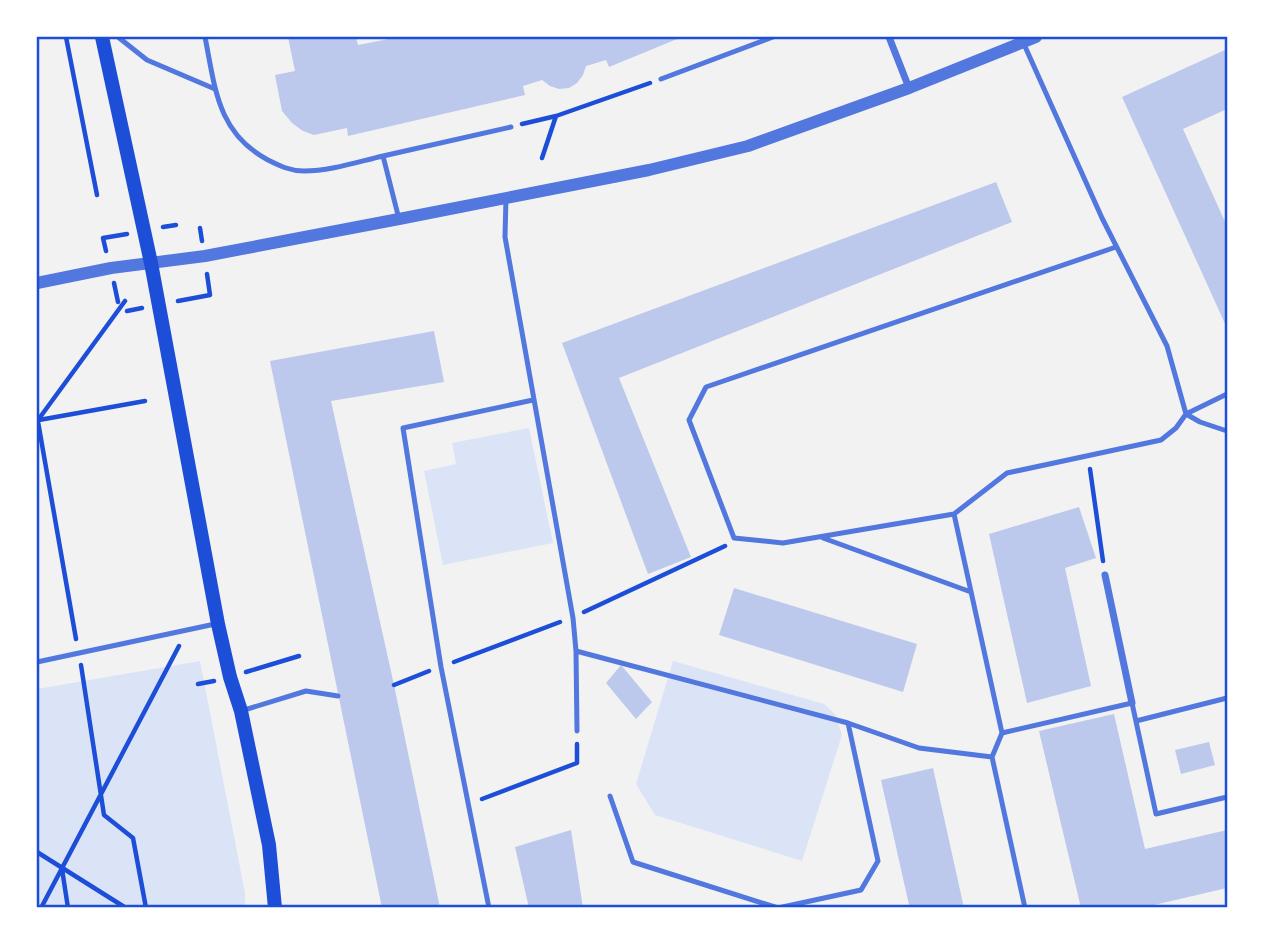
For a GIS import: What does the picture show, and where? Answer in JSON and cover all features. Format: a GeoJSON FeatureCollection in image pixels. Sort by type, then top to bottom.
{"type":"FeatureCollection","features":[{"type":"Feature","properties":{"kind":"main road"},"geometry":{"type":"LineString","coordinates":[[102,37],[151,263],[218,624],[241,711],[269,845],[275,908]]}},
{"type":"Feature","properties":{"kind":"street"},"geometry":{"type":"LineString","coordinates":[[889,37],[909,88]]}},
{"type":"Feature","properties":{"kind":"street"},"geometry":{"type":"LineString","coordinates":[[37,283],[110,268],[205,256],[399,219],[649,170],[748,146],[909,88],[1036,37]]}},
{"type":"Feature","properties":{"kind":"street"},"geometry":{"type":"LineString","coordinates":[[1105,575],[1132,703]]}},
{"type":"Feature","properties":{"kind":"lane"},"geometry":{"type":"LineString","coordinates":[[118,37],[148,60],[215,89]]}},
{"type":"Feature","properties":{"kind":"lane"},"geometry":{"type":"LineString","coordinates":[[205,37],[215,89],[224,118],[239,138],[260,156],[286,169],[324,169],[512,127]]}},
{"type":"Feature","properties":{"kind":"lane"},"geometry":{"type":"LineString","coordinates":[[661,79],[773,37]]}},
{"type":"Feature","properties":{"kind":"lane"},"geometry":{"type":"LineString","coordinates":[[1023,42],[1101,218],[1167,346],[1186,414],[1227,431]]}},
{"type":"Feature","properties":{"kind":"lane"},"geometry":{"type":"LineString","coordinates":[[383,156],[399,219]]}},
{"type":"Feature","properties":{"kind":"lane"},"geometry":{"type":"LineString","coordinates":[[506,197],[505,237],[572,618],[576,651],[577,732]]}},
{"type":"Feature","properties":{"kind":"lane"},"geometry":{"type":"LineString","coordinates":[[1116,247],[706,387],[689,420],[734,538],[783,543],[954,514],[1007,472],[1161,440],[1176,428],[1186,414],[1227,394]]}},
{"type":"Feature","properties":{"kind":"lane"},"geometry":{"type":"LineString","coordinates":[[489,908],[441,667],[403,428],[533,400]]}},
{"type":"Feature","properties":{"kind":"lane"},"geometry":{"type":"LineString","coordinates":[[954,514],[1002,733],[992,757],[1025,908]]}},
{"type":"Feature","properties":{"kind":"lane"},"geometry":{"type":"LineString","coordinates":[[820,537],[971,593]]}},
{"type":"Feature","properties":{"kind":"lane"},"geometry":{"type":"LineString","coordinates":[[37,662],[218,624]]}},
{"type":"Feature","properties":{"kind":"lane"},"geometry":{"type":"LineString","coordinates":[[576,651],[848,723],[919,748],[992,757]]}},
{"type":"Feature","properties":{"kind":"lane"},"geometry":{"type":"LineString","coordinates":[[241,711],[306,691],[338,696]]}},
{"type":"Feature","properties":{"kind":"lane"},"geometry":{"type":"LineString","coordinates":[[1136,721],[1227,698]]}},
{"type":"Feature","properties":{"kind":"lane"},"geometry":{"type":"LineString","coordinates":[[1002,733],[1132,703],[1156,814],[1227,797]]}},
{"type":"Feature","properties":{"kind":"lane"},"geometry":{"type":"LineString","coordinates":[[610,796],[633,862],[778,908],[861,890],[878,860],[848,723]]}},
{"type":"Feature","properties":{"kind":"path"},"geometry":{"type":"LineString","coordinates":[[66,37],[97,195]]}},
{"type":"Feature","properties":{"kind":"path"},"geometry":{"type":"LineString","coordinates":[[512,127],[556,116],[661,79]]}},
{"type":"Feature","properties":{"kind":"path"},"geometry":{"type":"LineString","coordinates":[[542,158],[556,116]]}},
{"type":"Feature","properties":{"kind":"path"},"geometry":{"type":"LineString","coordinates":[[125,301],[37,419],[79,654],[104,815],[133,838],[146,908]]}},
{"type":"Feature","properties":{"kind":"path"},"geometry":{"type":"LineString","coordinates":[[37,419],[145,401]]}},
{"type":"Feature","properties":{"kind":"path"},"geometry":{"type":"LineString","coordinates":[[1088,455],[1105,575]]}},
{"type":"Feature","properties":{"kind":"path"},"geometry":{"type":"LineString","coordinates":[[41,908],[187,631]]}},
{"type":"Feature","properties":{"kind":"path"},"geometry":{"type":"LineString","coordinates":[[468,805],[577,763],[577,732]]}},
{"type":"Feature","properties":{"kind":"path"},"geometry":{"type":"LineString","coordinates":[[37,852],[126,908]]}},
{"type":"Feature","properties":{"kind":"path"},"geometry":{"type":"LineString","coordinates":[[62,868],[68,908]]}},
{"type":"Feature","properties":{"kind":"shaded area"},"geometry":{"type":"Polygon","coordinates":[[[529,428],[553,543],[443,565],[424,471],[456,464],[452,443],[529,428]]]}},
{"type":"Feature","properties":{"kind":"shaded area"},"geometry":{"type":"Polygon","coordinates":[[[200,661],[245,893],[245,908],[37,908],[37,689],[200,661]]]}},
{"type":"Feature","properties":{"kind":"shaded area"},"geometry":{"type":"Polygon","coordinates":[[[673,661],[824,704],[835,714],[842,735],[802,861],[655,815],[636,784],[673,661]]]}},
{"type":"Feature","properties":{"kind":"building"},"geometry":{"type":"Polygon","coordinates":[[[288,37],[356,37],[358,45],[399,37],[682,37],[609,67],[606,60],[586,66],[577,83],[569,88],[559,89],[542,80],[523,86],[525,95],[348,136],[347,128],[314,135],[303,131],[282,111],[275,75],[295,71],[288,37]]]}},
{"type":"Feature","properties":{"kind":"building"},"geometry":{"type":"Polygon","coordinates":[[[1227,49],[1227,109],[1183,129],[1227,226],[1227,328],[1122,97],[1227,49]]]}},
{"type":"Feature","properties":{"kind":"building"},"geometry":{"type":"Polygon","coordinates":[[[996,182],[1012,222],[619,378],[691,557],[648,574],[562,343],[996,182]]]}},
{"type":"Feature","properties":{"kind":"building"},"geometry":{"type":"Polygon","coordinates":[[[434,331],[444,382],[331,401],[440,908],[382,908],[270,361],[434,331]]]}},
{"type":"Feature","properties":{"kind":"building"},"geometry":{"type":"Polygon","coordinates":[[[1079,507],[1096,558],[1065,568],[1091,686],[1027,703],[989,534],[1079,507]]]}},
{"type":"Feature","properties":{"kind":"building"},"geometry":{"type":"Polygon","coordinates":[[[734,588],[917,644],[903,692],[719,635],[734,588]]]}},
{"type":"Feature","properties":{"kind":"building"},"geometry":{"type":"Polygon","coordinates":[[[621,665],[652,702],[636,719],[606,683],[621,665]]]}},
{"type":"Feature","properties":{"kind":"building"},"geometry":{"type":"Polygon","coordinates":[[[1114,714],[1145,849],[1227,830],[1227,888],[1141,908],[1081,908],[1039,731],[1114,714]]]}},
{"type":"Feature","properties":{"kind":"building"},"geometry":{"type":"Polygon","coordinates":[[[1209,742],[1215,765],[1181,774],[1175,750],[1209,742]]]}},
{"type":"Feature","properties":{"kind":"building"},"geometry":{"type":"Polygon","coordinates":[[[933,768],[964,908],[900,908],[909,905],[881,780],[933,768]]]}},
{"type":"Feature","properties":{"kind":"building"},"geometry":{"type":"Polygon","coordinates":[[[571,830],[583,908],[529,908],[515,847],[571,830]]]}}]}
